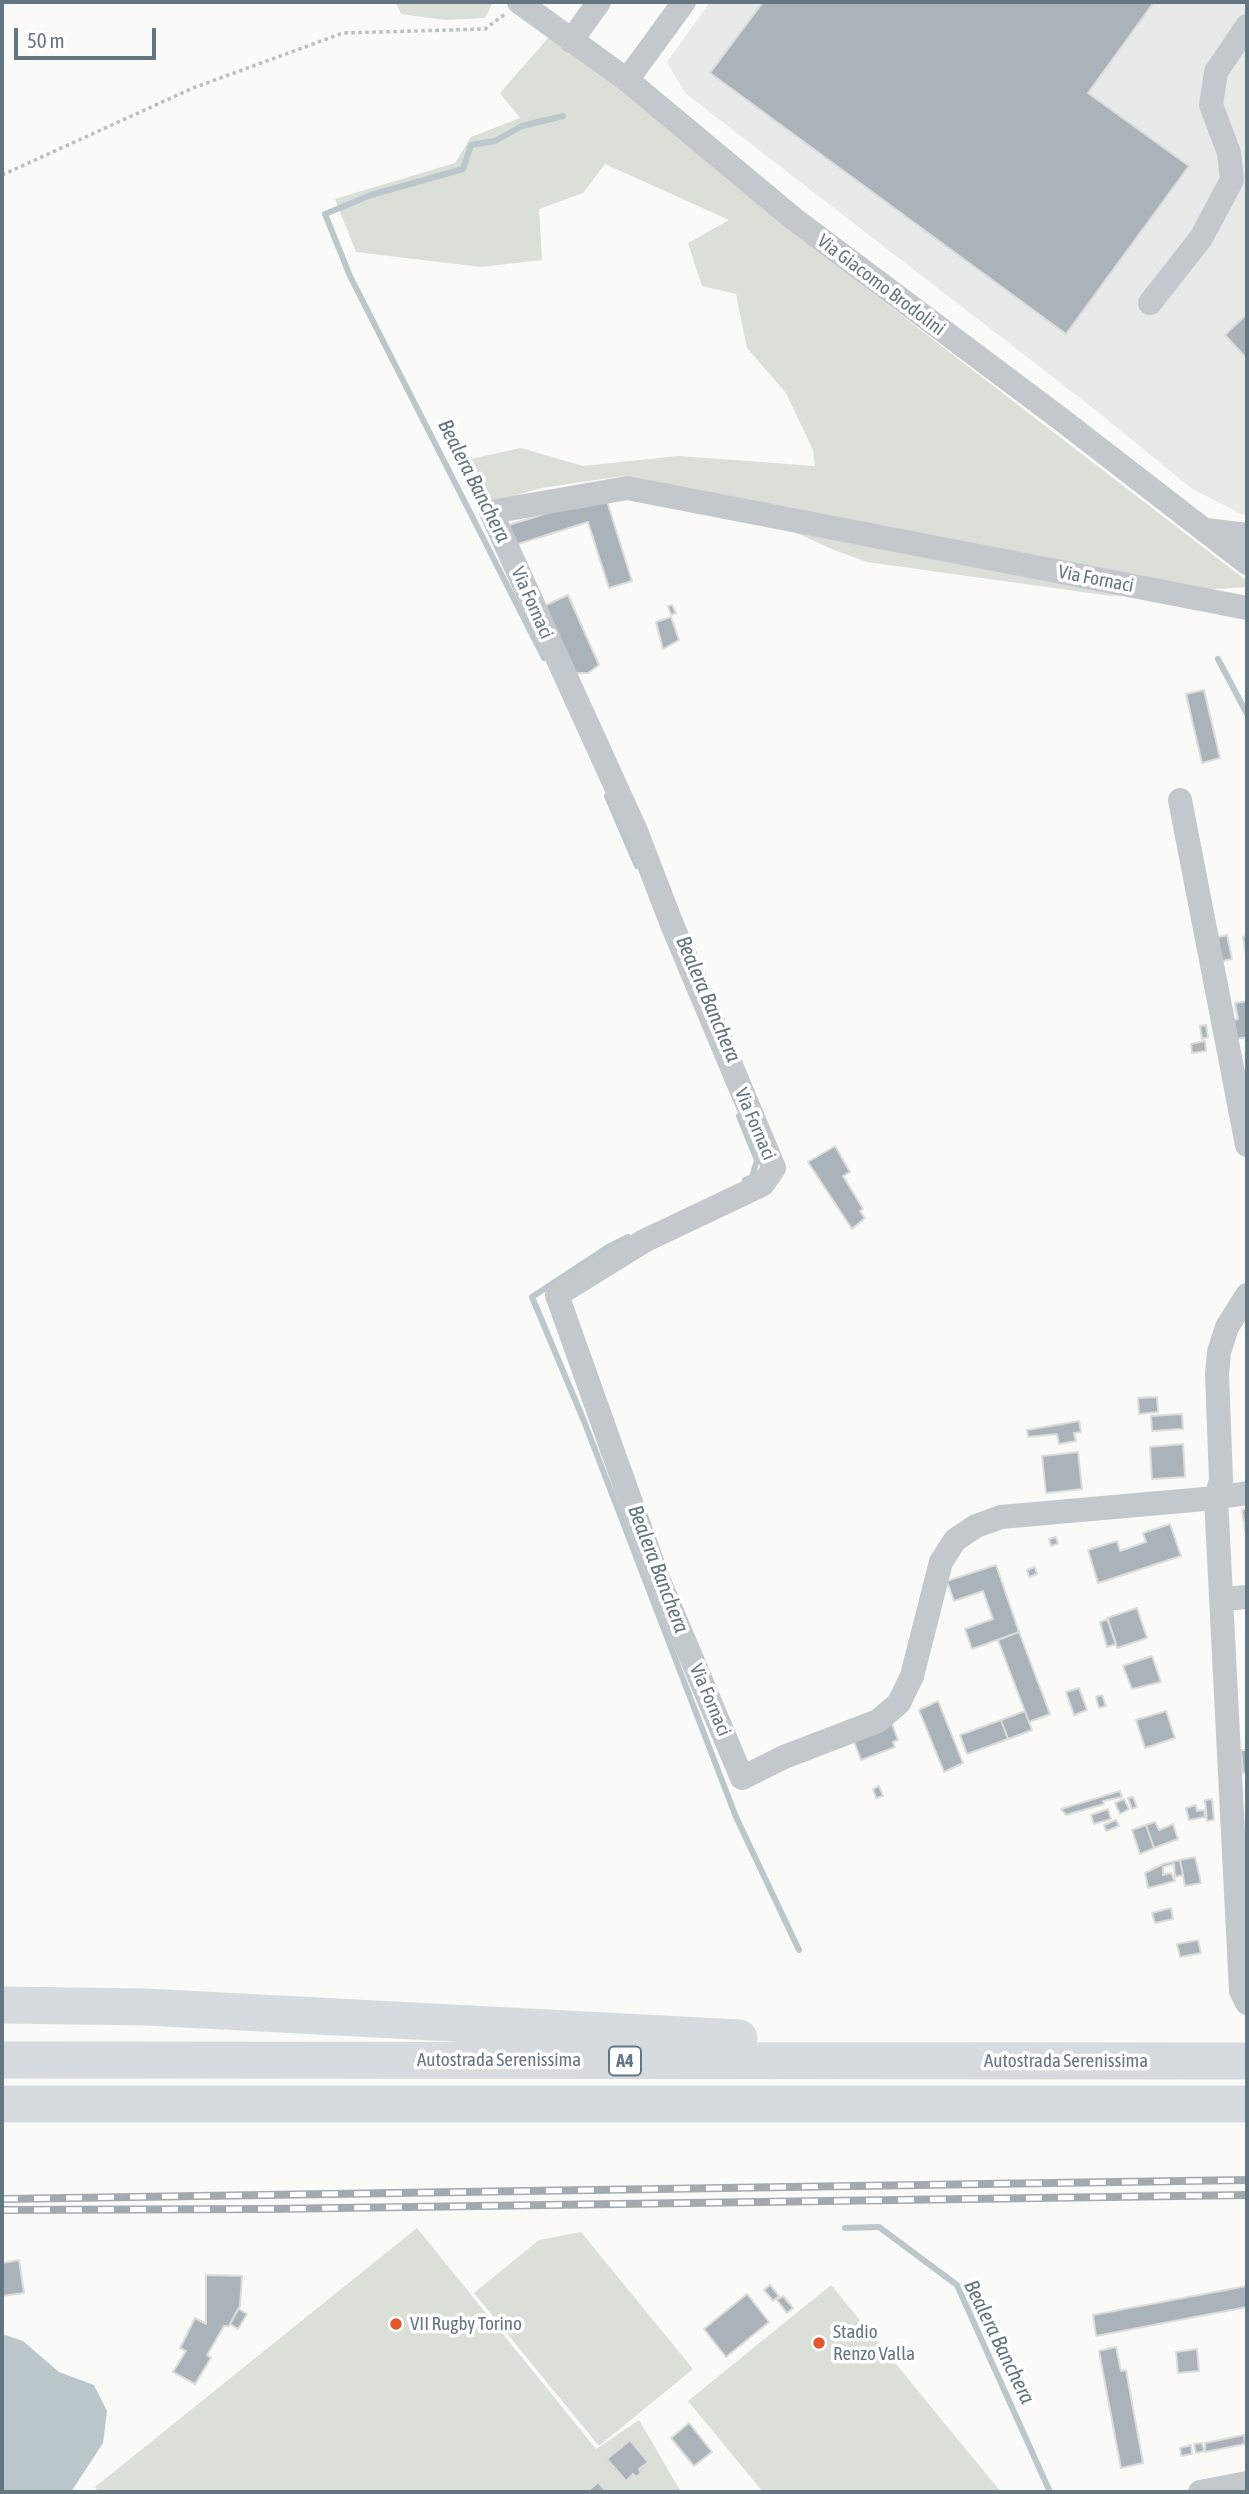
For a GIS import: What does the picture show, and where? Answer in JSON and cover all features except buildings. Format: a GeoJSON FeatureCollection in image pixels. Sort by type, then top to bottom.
{"type":"FeatureCollection","features":[{"type":"Feature","properties":{"kind":"highway"},"geometry":{"type":"LineString","coordinates":[[2,2005],[146,2007],[1230,2062]]}},
{"type":"Feature","properties":{"kind":"highway","name":"Autostrada Serenissima"},"geometry":{"type":"LineString","coordinates":[[2,2060],[1230,2062]]}},
{"type":"Feature","properties":{"kind":"highway","name":"A4"},"geometry":{"type":"LineString","coordinates":[[2,2104],[1247,2104]]}},
{"type":"Feature","properties":{"kind":"highway"},"geometry":{"type":"LineString","coordinates":[[2,2126],[97,2104]]}},
{"type":"Feature","properties":{"kind":"street","name":"Via Giacomo Brodolini"},"geometry":{"type":"LineString","coordinates":[[519,2],[627,80],[794,219],[1247,563]]}},
{"type":"Feature","properties":{"kind":"street"},"geometry":{"type":"LineString","coordinates":[[571,41],[599,2]]}},
{"type":"Feature","properties":{"kind":"street"},"geometry":{"type":"LineString","coordinates":[[627,80],[684,2]]}},
{"type":"Feature","properties":{"kind":"street"},"geometry":{"type":"LineString","coordinates":[[1150,303],[1201,238],[1232,180],[1229,153],[1211,106],[1216,72],[1247,26]]}},
{"type":"Feature","properties":{"kind":"street","name":"Via Fornaci"},"geometry":{"type":"LineString","coordinates":[[1216,1498],[1001,1517],[976,1526],[955,1540],[941,1562],[912,1676],[899,1703],[878,1721],[783,1757],[742,1778],[659,1581],[557,1295],[644,1241],[762,1185],[774,1168],[636,831],[491,512],[627,488],[1247,608]]}},
{"type":"Feature","properties":{"kind":"street"},"geometry":{"type":"LineString","coordinates":[[1205,530],[1247,535]]}},
{"type":"Feature","properties":{"kind":"street"},"geometry":{"type":"LineString","coordinates":[[1180,800],[1247,1145]]}},
{"type":"Feature","properties":{"kind":"street"},"geometry":{"type":"LineString","coordinates":[[1247,1295],[1227,1327],[1219,1352],[1217,1374],[1221,1480],[1216,1498],[1241,1992],[1247,2003]]}},
{"type":"Feature","properties":{"kind":"street"},"geometry":{"type":"LineString","coordinates":[[1216,1498],[1247,1493]]}},
{"type":"Feature","properties":{"kind":"street"},"geometry":{"type":"LineString","coordinates":[[1222,1599],[1247,1597]]}},
{"type":"Feature","properties":{"kind":"street"},"geometry":{"type":"LineString","coordinates":[[1200,2492],[1247,2483]]}},
{"type":"Feature","properties":{"kind":"path"},"geometry":{"type":"LineString","coordinates":[[2,175],[193,88],[343,33],[485,29],[519,2]]}},
{"type":"Feature","properties":{"kind":"shaded area"},"geometry":{"type":"Polygon","coordinates":[[[396,2],[492,4],[485,18],[445,20],[401,14],[396,2]]]}},
{"type":"Feature","properties":{"kind":"shaded area"},"geometry":{"type":"Polygon","coordinates":[[[710,2],[1247,2],[1247,513],[1243,515],[1191,488],[1093,408],[685,93],[667,62],[710,2]]]}},
{"type":"Feature","properties":{"kind":"shaded area"},"geometry":{"type":"Polygon","coordinates":[[[549,37],[620,86],[775,218],[1247,581],[1247,587],[1111,596],[867,562],[712,495],[623,476],[541,488],[476,507],[470,459],[521,448],[583,466],[678,456],[815,466],[813,450],[786,393],[747,348],[736,294],[702,286],[688,243],[729,220],[605,164],[583,193],[539,209],[542,260],[481,267],[356,252],[335,199],[455,163],[471,137],[520,118],[500,93],[549,37]]]}},
{"type":"Feature","properties":{"kind":"shaded area","name":"VII Rugby Torino"},"geometry":{"type":"Polygon","coordinates":[[[417,2228],[596,2449],[639,2420],[681,2492],[98,2492],[95,2487],[417,2228]]]}},
{"type":"Feature","properties":{"kind":"shaded area"},"geometry":{"type":"Polygon","coordinates":[[[581,2232],[693,2369],[599,2446],[474,2293],[539,2240],[581,2232]]]}},
{"type":"Feature","properties":{"kind":"shaded area","name":"Stadio Renzo Valla"},"geometry":{"type":"Polygon","coordinates":[[[831,2285],[1001,2492],[763,2492],[688,2401],[831,2285]]]}},
{"type":"Feature","properties":{"kind":"shaded area"},"geometry":{"type":"Polygon","coordinates":[[[2,2334],[23,2341],[59,2372],[94,2385],[107,2411],[103,2443],[71,2492],[2,2492],[2,2334]]]}},
{"type":"Feature","properties":{"kind":"waterway","name":"Bealera Banchera"},"geometry":{"type":"LineString","coordinates":[[544,658],[350,276],[325,214],[371,195],[463,169],[471,145],[495,141],[522,126],[563,116]]}},
{"type":"Feature","properties":{"kind":"waterway"},"geometry":{"type":"LineString","coordinates":[[1218,659],[1247,714]]}},
{"type":"Feature","properties":{"kind":"waterway","name":"Bealera Banchera"},"geometry":{"type":"LineString","coordinates":[[607,796],[637,866]]}},
{"type":"Feature","properties":{"kind":"waterway","name":"Bealera Banchera"},"geometry":{"type":"LineString","coordinates":[[739,1116],[757,1160],[752,1177],[745,1180]]}},
{"type":"Feature","properties":{"kind":"waterway","name":"Bealera Banchera"},"geometry":{"type":"LineString","coordinates":[[628,1237],[608,1247],[532,1297],[584,1421],[736,1817],[799,1950]]}},
{"type":"Feature","properties":{"kind":"waterway","name":"Bealera Banchera"},"geometry":{"type":"LineString","coordinates":[[845,2228],[879,2227],[957,2285],[1050,2492]]}},
{"type":"Feature","properties":{"kind":"railway"},"geometry":{"type":"LineString","coordinates":[[2,2199],[1247,2180]]}},
{"type":"Feature","properties":{"kind":"railway"},"geometry":{"type":"LineString","coordinates":[[2,2210],[268,2209],[1247,2195]]}},
{"type":"Feature","properties":{"kind":"place","name":"VII Rugby Torino"},"geometry":{"type":"Point","coordinates":[396,2324]}},
{"type":"Feature","properties":{"kind":"place","name":"Stadio Renzo Valla"},"geometry":{"type":"Point","coordinates":[819,2343]}}]}
